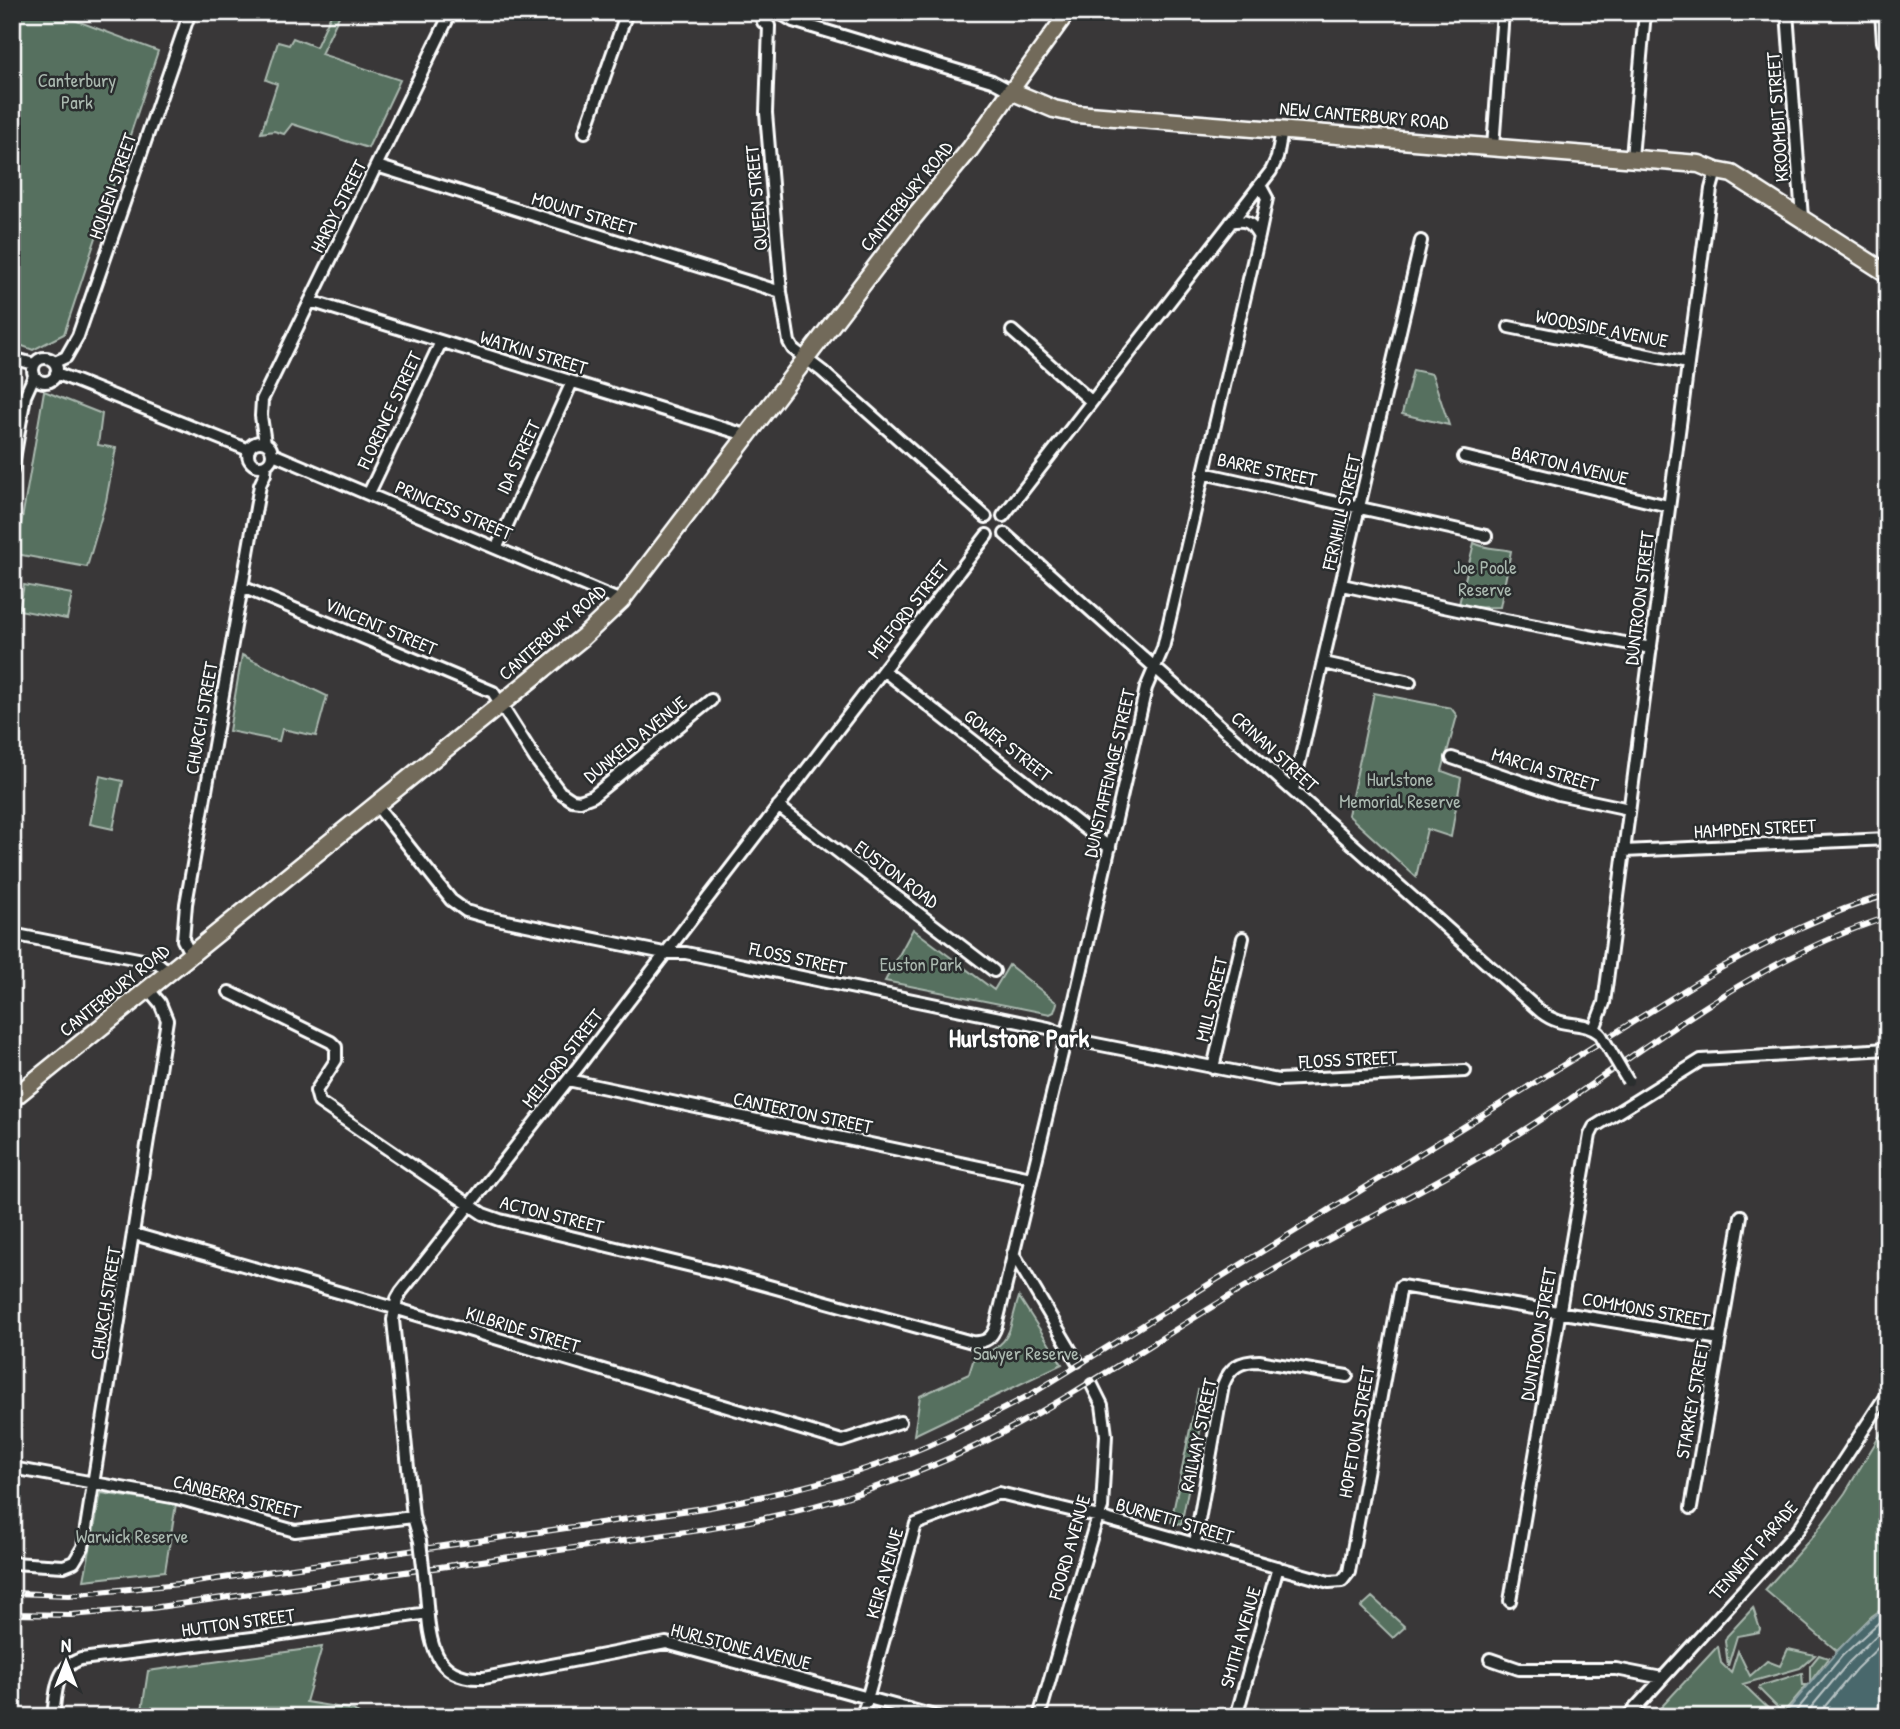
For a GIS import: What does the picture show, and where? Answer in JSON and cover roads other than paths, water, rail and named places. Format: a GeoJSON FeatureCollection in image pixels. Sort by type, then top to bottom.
{"type":"FeatureCollection","features":[{"type":"Feature","properties":{"kind":"highway","name":"NEW CANTERBURY ROAD"},"geometry":{"type":"LineString","coordinates":[[1011,91],[1054,109],[1077,114],[1690,162],[1732,174],[1888,274]]}},
{"type":"Feature","properties":{"kind":"highway","name":"CANTERBURY ROAD"},"geometry":{"type":"LineString","coordinates":[[12,1100],[377,806],[583,637],[621,601],[913,218],[971,149],[1011,91]]}},
{"type":"Feature","properties":{"kind":"highway","name":"NEW CANTERBURY ROAD"},"geometry":{"type":"LineString","coordinates":[[1716,171],[1730,186],[1888,289]]}},
{"type":"Feature","properties":{"kind":"main road"},"geometry":{"type":"LineString","coordinates":[[1011,91],[1068,12]]}},
{"type":"Feature","properties":{"kind":"street","name":"HOLDEN STREET"},"geometry":{"type":"LineString","coordinates":[[55,367],[73,347],[85,319],[190,12]]}},
{"type":"Feature","properties":{"kind":"street","name":"HARDY STREET"},"geometry":{"type":"LineString","coordinates":[[256,445],[262,400],[451,12]]}},
{"type":"Feature","properties":{"kind":"street"},"geometry":{"type":"LineString","coordinates":[[585,132],[627,12]]}},
{"type":"Feature","properties":{"kind":"street"},"geometry":{"type":"LineString","coordinates":[[760,12],[760,19],[769,26],[780,22],[783,14],[793,21],[992,80],[1011,91]]}},
{"type":"Feature","properties":{"kind":"street"},"geometry":{"type":"LineString","coordinates":[[1493,147],[1503,12]]}},
{"type":"Feature","properties":{"kind":"street"},"geometry":{"type":"LineString","coordinates":[[1632,158],[1645,12]]}},
{"type":"Feature","properties":{"kind":"street","name":"KROOMBIT STREET"},"geometry":{"type":"LineString","coordinates":[[1787,12],[1802,218]]}},
{"type":"Feature","properties":{"kind":"street"},"geometry":{"type":"LineString","coordinates":[[1881,12],[1883,42],[1888,41]]}},
{"type":"Feature","properties":{"kind":"street","name":"QUEEN STREET"},"geometry":{"type":"LineString","coordinates":[[769,26],[766,113],[781,292],[789,342],[793,349],[807,359]]}},
{"type":"Feature","properties":{"kind":"street"},"geometry":{"type":"LineString","coordinates":[[1003,516],[1257,190],[1274,165],[1282,130]]}},
{"type":"Feature","properties":{"kind":"street","name":"MOUNT STREET"},"geometry":{"type":"LineString","coordinates":[[377,166],[781,292]]}},
{"type":"Feature","properties":{"kind":"street","name":"DUNTROON STREET"},"geometry":{"type":"LineString","coordinates":[[1597,1032],[1604,1003],[1668,506],[1711,189],[1716,171]]}},
{"type":"Feature","properties":{"kind":"street","name":"DUNSTAFFENAGE STREET"},"geometry":{"type":"LineString","coordinates":[[982,1343],[993,1333],[1066,1036],[1146,688],[1164,648],[1267,198],[1257,190]]}},
{"type":"Feature","properties":{"kind":"street"},"geometry":{"type":"LineString","coordinates":[[1231,222],[1248,222],[1259,236]]}},
{"type":"Feature","properties":{"kind":"street","name":"FERNHILL STREET"},"geometry":{"type":"LineString","coordinates":[[1293,790],[1421,241]]}},
{"type":"Feature","properties":{"kind":"street"},"geometry":{"type":"LineString","coordinates":[[1888,289],[1888,327]]}},
{"type":"Feature","properties":{"kind":"street","name":"WATKIN STREET"},"geometry":{"type":"LineString","coordinates":[[310,301],[749,436]]}},
{"type":"Feature","properties":{"kind":"street","name":"WOODSIDE AVENUE"},"geometry":{"type":"LineString","coordinates":[[1508,327],[1688,363]]}},
{"type":"Feature","properties":{"kind":"street"},"geometry":{"type":"LineString","coordinates":[[1012,331],[1091,401]]}},
{"type":"Feature","properties":{"kind":"street","name":"FLORENCE STREET"},"geometry":{"type":"LineString","coordinates":[[369,493],[441,342]]}},
{"type":"Feature","properties":{"kind":"street"},"geometry":{"type":"LineString","coordinates":[[12,471],[25,398],[34,370],[44,357],[55,367],[256,445],[270,447],[273,454],[271,461],[261,465],[250,461],[256,445]]}},
{"type":"Feature","properties":{"kind":"street"},"geometry":{"type":"LineString","coordinates":[[12,358],[34,370],[44,382],[51,380],[55,367]]}},
{"type":"Feature","properties":{"kind":"street"},"geometry":{"type":"LineString","coordinates":[[807,359],[986,517]]}},
{"type":"Feature","properties":{"kind":"street","name":"IDA STREET"},"geometry":{"type":"LineString","coordinates":[[497,547],[572,382]]}},
{"type":"Feature","properties":{"kind":"street","name":"PRINCESS STREET"},"geometry":{"type":"LineString","coordinates":[[273,454],[621,601]]}},
{"type":"Feature","properties":{"kind":"street","name":"BARTON AVENUE"},"geometry":{"type":"LineString","coordinates":[[1464,457],[1668,506]]}},
{"type":"Feature","properties":{"kind":"street","name":"CHURCH STREET"},"geometry":{"type":"LineString","coordinates":[[191,955],[183,940],[184,922],[260,485],[265,474],[261,465]]}},
{"type":"Feature","properties":{"kind":"street","name":"BARRE STREET"},"geometry":{"type":"LineString","coordinates":[[1203,473],[1486,536]]}},
{"type":"Feature","properties":{"kind":"street"},"geometry":{"type":"LineString","coordinates":[[996,513],[1003,516],[1007,524],[1005,534],[998,538],[987,535],[983,528],[986,517],[996,513]]}},
{"type":"Feature","properties":{"kind":"street","name":"CRINAN STREET"},"geometry":{"type":"LineString","coordinates":[[1005,534],[1549,1018],[1562,1024],[1586,1026],[1597,1032]]}},
{"type":"Feature","properties":{"kind":"street","name":"MELFORD STREET"},"geometry":{"type":"LineString","coordinates":[[394,1308],[401,1292],[568,1080],[987,535]]}},
{"type":"Feature","properties":{"kind":"street"},"geometry":{"type":"LineString","coordinates":[[1342,586],[1651,648]]}},
{"type":"Feature","properties":{"kind":"street","name":"VINCENT STREET"},"geometry":{"type":"LineString","coordinates":[[242,587],[493,692],[501,704]]}},
{"type":"Feature","properties":{"kind":"street"},"geometry":{"type":"LineString","coordinates":[[1324,663],[1410,682]]}},
{"type":"Feature","properties":{"kind":"street","name":"GOWER STREET"},"geometry":{"type":"LineString","coordinates":[[883,670],[1110,848]]}},
{"type":"Feature","properties":{"kind":"street","name":"DUNKELD AVENUE"},"geometry":{"type":"LineString","coordinates":[[501,704],[555,787],[565,797],[580,801],[593,796],[711,700]]}},
{"type":"Feature","properties":{"kind":"street","name":"MARCIA STREET"},"geometry":{"type":"LineString","coordinates":[[1452,758],[1558,794],[1629,809]]}},
{"type":"Feature","properties":{"kind":"street","name":"FLOSS STREET"},"geometry":{"type":"LineString","coordinates":[[377,806],[445,894],[466,911],[664,953],[686,953],[1048,1028],[1066,1036],[1278,1080],[1465,1071]]}},
{"type":"Feature","properties":{"kind":"street","name":"EUSTON ROAD"},"geometry":{"type":"LineString","coordinates":[[778,806],[994,971]]}},
{"type":"Feature","properties":{"kind":"street","name":"HAMPDEN STREET"},"geometry":{"type":"LineString","coordinates":[[1624,851],[1888,839]]}},
{"type":"Feature","properties":{"kind":"street"},"geometry":{"type":"LineString","coordinates":[[12,934],[158,963],[169,972]]}},
{"type":"Feature","properties":{"kind":"street","name":"MILL STREET"},"geometry":{"type":"LineString","coordinates":[[1213,1068],[1243,938]]}},
{"type":"Feature","properties":{"kind":"street","name":"CHURCH STREET"},"geometry":{"type":"LineString","coordinates":[[12,1563],[64,1566],[74,1562],[83,1547],[167,1020],[160,1003],[149,990]]}},
{"type":"Feature","properties":{"kind":"street","name":"ACTON STREET"},"geometry":{"type":"LineString","coordinates":[[229,992],[331,1042],[337,1053],[333,1065],[316,1091],[319,1102],[483,1214],[729,1275],[982,1343]]}},
{"type":"Feature","properties":{"kind":"street"},"geometry":{"type":"LineString","coordinates":[[1597,1032],[1639,1098],[1705,1060],[1888,1049]]}},
{"type":"Feature","properties":{"kind":"street","name":"CANTERTON STREET"},"geometry":{"type":"LineString","coordinates":[[568,1080],[1031,1178]]}},
{"type":"Feature","properties":{"kind":"street","name":"DUNTROON STREET"},"geometry":{"type":"LineString","coordinates":[[1510,1601],[1592,1130],[1639,1098]]}},
{"type":"Feature","properties":{"kind":"street","name":"STARKEY STREET"},"geometry":{"type":"LineString","coordinates":[[1691,1508],[1741,1216]]}},
{"type":"Feature","properties":{"kind":"street","name":"KILBRIDE STREET"},"geometry":{"type":"LineString","coordinates":[[134,1234],[842,1441],[900,1422]]}},
{"type":"Feature","properties":{"kind":"street"},"geometry":{"type":"LineString","coordinates":[[1013,1253],[1077,1361]]}},
{"type":"Feature","properties":{"kind":"street","name":"COMMONS STREET"},"geometry":{"type":"LineString","coordinates":[[1401,1286],[1720,1339]]}},
{"type":"Feature","properties":{"kind":"street","name":"HOPETOUN STREET"},"geometry":{"type":"LineString","coordinates":[[1342,1581],[1349,1572],[1401,1286]]}},
{"type":"Feature","properties":{"kind":"street"},"geometry":{"type":"LineString","coordinates":[[394,1308],[394,1332],[413,1517],[420,1541],[428,1613]]}},
{"type":"Feature","properties":{"kind":"street","name":"RAILWAY STREET"},"geometry":{"type":"LineString","coordinates":[[1195,1543],[1223,1385],[1235,1366],[1246,1361],[1259,1361],[1347,1376]]}},
{"type":"Feature","properties":{"kind":"street","name":"FOORD AVENUE"},"geometry":{"type":"LineString","coordinates":[[1039,1717],[1102,1508],[1105,1423],[1102,1405],[1092,1385]]}},
{"type":"Feature","properties":{"kind":"street","name":"TENNENT PARADE"},"geometry":{"type":"LineString","coordinates":[[1627,1717],[1798,1530],[1888,1392]]}},
{"type":"Feature","properties":{"kind":"street","name":"CANBERRA STREET"},"geometry":{"type":"LineString","coordinates":[[12,1468],[177,1498],[295,1531],[413,1517]]}},
{"type":"Feature","properties":{"kind":"street","name":"BURNETT STREET"},"geometry":{"type":"LineString","coordinates":[[999,1493],[1099,1517],[1329,1582],[1342,1581]]}},
{"type":"Feature","properties":{"kind":"street","name":"KEIR AVENUE"},"geometry":{"type":"LineString","coordinates":[[862,1717],[916,1524],[999,1493]]}},
{"type":"Feature","properties":{"kind":"street","name":"SMITH AVENUE"},"geometry":{"type":"LineString","coordinates":[[1236,1717],[1278,1567]]}},
{"type":"Feature","properties":{"kind":"street","name":"HURLSTONE AVENUE"},"geometry":{"type":"LineString","coordinates":[[428,1613],[433,1647],[440,1661],[450,1671],[465,1677],[484,1678],[666,1643],[938,1717]]}},
{"type":"Feature","properties":{"kind":"street","name":"HUTTON STREET"},"geometry":{"type":"LineString","coordinates":[[53,1717],[59,1677],[68,1665],[81,1659],[428,1613]]}},
{"type":"Feature","properties":{"kind":"street"},"geometry":{"type":"LineString","coordinates":[[1490,1659],[1518,1669],[1616,1669],[1662,1678]]}},
{"type":"Feature","properties":{"kind":"water"},"geometry":{"type":"Polygon","coordinates":[[[1888,1605],[1888,1704],[1882,1717],[1782,1717],[1845,1643],[1888,1605]]]}},
{"type":"Feature","properties":{"kind":"railway"},"geometry":{"type":"LineString","coordinates":[[12,1593],[69,1595],[189,1583],[710,1507],[807,1486],[886,1462],[949,1436],[1030,1395],[1717,970],[1822,918],[1888,895]]}},
{"type":"Feature","properties":{"kind":"railway"},"geometry":{"type":"LineString","coordinates":[[12,1614],[71,1615],[152,1608],[707,1529],[811,1507],[912,1474],[1015,1426],[1277,1268],[1476,1159],[1541,1119],[1665,1033],[1750,979],[1840,934],[1888,917]]}},
{"type":"Feature","properties":{"kind":"district","name":"Hurlstone Park"},"geometry":{"type":"Point","coordinates":[1019,1038]}},
{"type":"Feature","properties":{"kind":"park label","name":"Canterbury Park"},"geometry":{"type":"Point","coordinates":[77,91]}},
{"type":"Feature","properties":{"kind":"park label","name":"Joe Poole Reserve"},"geometry":{"type":"Point","coordinates":[1485,578]}},
{"type":"Feature","properties":{"kind":"park label","name":"Hurlstone Memorial Reserve"},"geometry":{"type":"Point","coordinates":[1400,790]}},
{"type":"Feature","properties":{"kind":"park label","name":"Euston Park"},"geometry":{"type":"Point","coordinates":[921,964]}},
{"type":"Feature","properties":{"kind":"park label","name":"Sawyer Reserve"},"geometry":{"type":"Point","coordinates":[1026,1353]}},
{"type":"Feature","properties":{"kind":"park label","name":"Warwick Reserve"},"geometry":{"type":"Point","coordinates":[132,1536]}}]}
